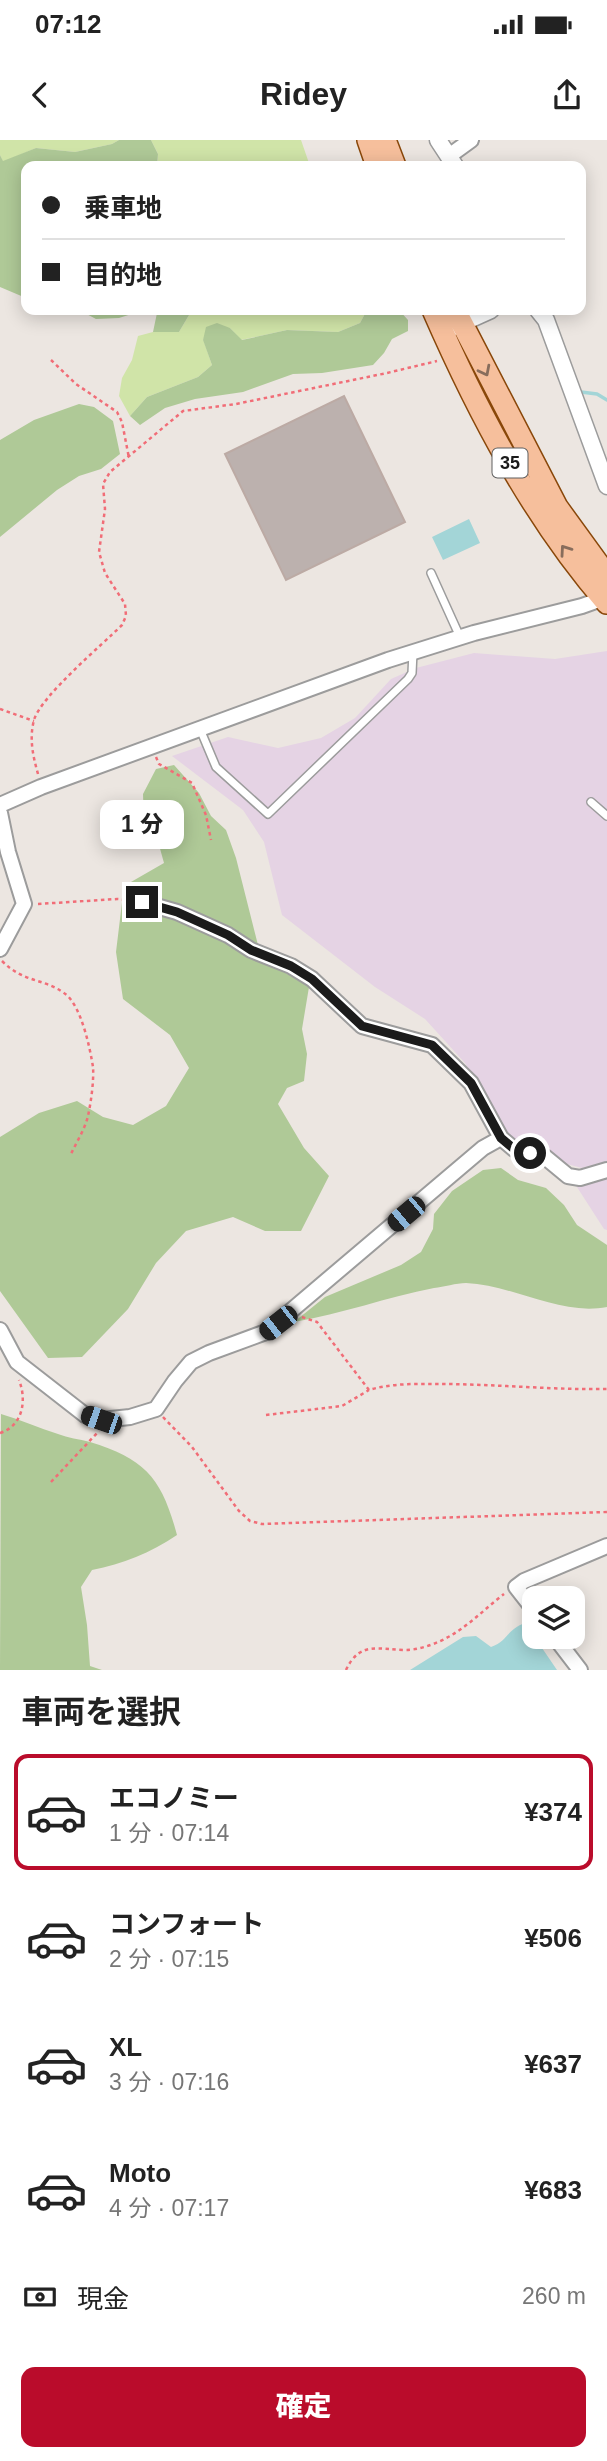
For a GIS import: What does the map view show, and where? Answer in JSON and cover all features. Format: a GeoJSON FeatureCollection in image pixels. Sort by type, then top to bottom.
{"type":"FeatureCollection","features":[{"type":"Feature","properties":{"kind":"main road"},"geometry":{"type":"LineString","coordinates":[[368,140],[375,161]]}},
{"type":"Feature","properties":{"kind":"main road"},"geometry":{"type":"LineString","coordinates":[[385,140],[393,161]]}},
{"type":"Feature","properties":{"kind":"main road","name":"35"},"geometry":{"type":"LineString","coordinates":[[453,322],[454,356],[505,453],[540,513],[575,565],[606,600]]}},
{"type":"Feature","properties":{"kind":"main road","name":"35"},"geometry":{"type":"LineString","coordinates":[[453,322],[557,507],[607,576]]}},
{"type":"Feature","properties":{"kind":"street"},"geometry":{"type":"LineString","coordinates":[[438,140],[452,161],[471,140]]}},
{"type":"Feature","properties":{"kind":"street"},"geometry":{"type":"LineString","coordinates":[[453,322],[475,315]]}},
{"type":"Feature","properties":{"kind":"street"},"geometry":{"type":"LineString","coordinates":[[542,315],[607,486]]}},
{"type":"Feature","properties":{"kind":"street"},"geometry":{"type":"LineString","coordinates":[[0,805],[200,728],[413,652],[460,637],[606,600]]}},
{"type":"Feature","properties":{"kind":"street"},"geometry":{"type":"LineString","coordinates":[[0,813],[8,852],[24,904],[0,949]]}},
{"type":"Feature","properties":{"kind":"street"},"geometry":{"type":"LineString","coordinates":[[142,902],[177,912],[228,935],[251,950],[291,966],[312,979],[362,1026],[432,1045],[471,1083],[501,1138],[514,1149],[545,1157],[568,1176],[580,1178],[607,1170]]}},
{"type":"Feature","properties":{"kind":"street"},"geometry":{"type":"LineString","coordinates":[[0,1330],[17,1362],[85,1415],[105,1420],[130,1417],[156,1409],[191,1362],[265,1332],[290,1314],[483,1148],[501,1138]]}},
{"type":"Feature","properties":{"kind":"street"},"geometry":{"type":"LineString","coordinates":[[522,1595],[516,1587],[524,1581],[607,1546]]}},
{"type":"Feature","properties":{"kind":"street"},"geometry":{"type":"LineString","coordinates":[[564,1649],[580,1670]]}},
{"type":"Feature","properties":{"kind":"lane"},"geometry":{"type":"LineString","coordinates":[[431,573],[460,637]]}},
{"type":"Feature","properties":{"kind":"lane"},"geometry":{"type":"LineString","coordinates":[[200,728],[216,767],[268,814],[408,679],[412,673],[413,652]]}},
{"type":"Feature","properties":{"kind":"lane"},"geometry":{"type":"LineString","coordinates":[[591,802],[607,816]]}},
{"type":"Feature","properties":{"kind":"path"},"geometry":{"type":"LineString","coordinates":[[41,787],[31,746],[34,721],[39,708],[61,683],[122,625],[126,616],[125,604],[105,573],[99,552],[105,509],[103,484],[110,472],[183,411],[236,404],[387,373],[454,356]]}},
{"type":"Feature","properties":{"kind":"path"},"geometry":{"type":"LineString","coordinates":[[51,360],[76,383],[117,412],[122,422],[129,458]]}},
{"type":"Feature","properties":{"kind":"path"},"geometry":{"type":"LineString","coordinates":[[0,709],[34,721]]}},
{"type":"Feature","properties":{"kind":"path"},"geometry":{"type":"LineString","coordinates":[[153,747],[159,764],[192,783],[206,815],[211,840]]}},
{"type":"Feature","properties":{"kind":"path"},"geometry":{"type":"LineString","coordinates":[[24,904],[117,899],[142,902]]}},
{"type":"Feature","properties":{"kind":"path"},"geometry":{"type":"LineString","coordinates":[[0,959],[27,979],[54,987],[66,994],[74,1002],[80,1016],[93,1069],[88,1117],[70,1156]]}},
{"type":"Feature","properties":{"kind":"path"},"geometry":{"type":"LineString","coordinates":[[290,1314],[317,1322],[369,1390]]}},
{"type":"Feature","properties":{"kind":"path"},"geometry":{"type":"LineString","coordinates":[[0,1433],[7,1431],[23,1409],[24,1394],[13,1367],[17,1362]]}},
{"type":"Feature","properties":{"kind":"path"},"geometry":{"type":"LineString","coordinates":[[266,1415],[342,1406],[369,1390],[403,1384],[504,1384],[607,1389]]}},
{"type":"Feature","properties":{"kind":"path"},"geometry":{"type":"LineString","coordinates":[[156,1409],[192,1447],[239,1511],[250,1521],[262,1524],[607,1512]]}},
{"type":"Feature","properties":{"kind":"path"},"geometry":{"type":"LineString","coordinates":[[51,1482],[104,1426],[105,1420]]}},
{"type":"Feature","properties":{"kind":"path"},"geometry":{"type":"LineString","coordinates":[[346,1670],[354,1656],[365,1648],[410,1650],[437,1642],[462,1629],[502,1594],[516,1587]]}},
{"type":"Feature","properties":{"kind":"shaded area"},"geometry":{"type":"Polygon","coordinates":[[[607,651],[607,1161],[582,1168],[563,1163],[547,1152],[514,1145],[498,1126],[465,1063],[425,1019],[375,987],[282,915],[264,842],[243,810],[172,756],[228,737],[278,748],[321,738],[355,718],[391,679],[416,668],[474,653],[555,659],[607,651]]]}},
{"type":"Feature","properties":{"kind":"shaded area"},"geometry":{"type":"Polygon","coordinates":[[[607,1175],[607,1230],[575,1184],[607,1175]]]}},
{"type":"Feature","properties":{"kind":"green space"},"geometry":{"type":"Polygon","coordinates":[[[0,140],[119,140],[75,152],[36,148],[3,162],[0,140]]]}},
{"type":"Feature","properties":{"kind":"green space"},"geometry":{"type":"Polygon","coordinates":[[[119,140],[151,140],[158,154],[157,161],[21,161],[21,296],[0,287],[0,155],[3,161],[36,148],[75,152],[119,140]]]}},
{"type":"Feature","properties":{"kind":"green space"},"geometry":{"type":"Polygon","coordinates":[[[151,140],[301,140],[308,161],[157,161],[158,154],[151,140]]]}},
{"type":"Feature","properties":{"kind":"green space"},"geometry":{"type":"Polygon","coordinates":[[[88,315],[128,315],[119,318],[96,319],[88,315]]]}},
{"type":"Feature","properties":{"kind":"green space"},"geometry":{"type":"Polygon","coordinates":[[[157,315],[189,315],[179,332],[153,332],[157,315]]]}},
{"type":"Feature","properties":{"kind":"green space"},"geometry":{"type":"Polygon","coordinates":[[[189,315],[364,315],[360,323],[338,332],[287,330],[241,340],[230,328],[203,339],[212,365],[198,377],[147,397],[130,416],[119,396],[122,378],[132,360],[138,336],[153,332],[179,332],[189,315]]]}},
{"type":"Feature","properties":{"kind":"green space"},"geometry":{"type":"Polygon","coordinates":[[[364,315],[404,315],[408,320],[408,331],[392,339],[373,365],[322,373],[293,374],[243,392],[195,399],[165,408],[140,425],[130,416],[147,397],[198,377],[212,365],[203,340],[206,327],[217,323],[230,328],[242,340],[287,330],[338,332],[360,323],[364,315]]]}},
{"type":"Feature","properties":{"kind":"green space"},"geometry":{"type":"Polygon","coordinates":[[[79,404],[94,407],[113,421],[120,454],[101,469],[79,476],[57,490],[0,537],[0,440],[34,420],[79,404]]]}},
{"type":"Feature","properties":{"kind":"green space"},"geometry":{"type":"Polygon","coordinates":[[[174,765],[199,793],[211,816],[226,830],[236,858],[260,953],[274,966],[309,987],[302,1029],[307,1054],[304,1081],[287,1088],[278,1104],[304,1148],[329,1176],[301,1231],[265,1231],[233,1217],[186,1231],[156,1263],[128,1309],[82,1357],[48,1358],[0,1291],[0,1137],[39,1113],[77,1101],[103,1117],[133,1125],[166,1106],[189,1068],[170,1035],[123,999],[116,952],[124,886],[164,863],[159,845],[144,823],[143,794],[156,769],[174,765]]]}},
{"type":"Feature","properties":{"kind":"green space"},"geometry":{"type":"Polygon","coordinates":[[[501,1168],[518,1180],[546,1188],[564,1205],[577,1225],[607,1245],[607,1307],[571,1307],[484,1285],[462,1283],[294,1322],[325,1297],[401,1265],[421,1252],[433,1229],[434,1214],[452,1191],[483,1170],[501,1168]]]}},
{"type":"Feature","properties":{"kind":"green space"},"geometry":{"type":"Polygon","coordinates":[[[1,1414],[125,1456],[149,1474],[165,1499],[177,1535],[136,1557],[92,1570],[81,1587],[90,1666],[102,1670],[0,1670],[1,1414]]]}},
{"type":"Feature","properties":{"kind":"water"},"geometry":{"type":"Polygon","coordinates":[[[469,519],[480,543],[443,560],[432,537],[469,519]]]}},
{"type":"Feature","properties":{"kind":"water"},"geometry":{"type":"Polygon","coordinates":[[[522,1625],[522,1649],[543,1649],[557,1670],[410,1670],[463,1637],[476,1636],[491,1647],[501,1642],[522,1625]]]}},
{"type":"Feature","properties":{"kind":"building"},"geometry":{"type":"Polygon","coordinates":[[[344,396],[405,522],[286,580],[225,454],[344,396]]]}},
{"type":"Feature","properties":{"kind":"waterway"},"geometry":{"type":"LineString","coordinates":[[581,392],[597,394],[607,400]]}},
{"type":"Feature","properties":{"kind":"route"},"geometry":{"type":"LineString","coordinates":[[142,902],[177,912],[228,935],[251,950],[291,966],[312,979],[362,1026],[432,1045],[471,1083],[508,1146],[530,1153]]}}]}
